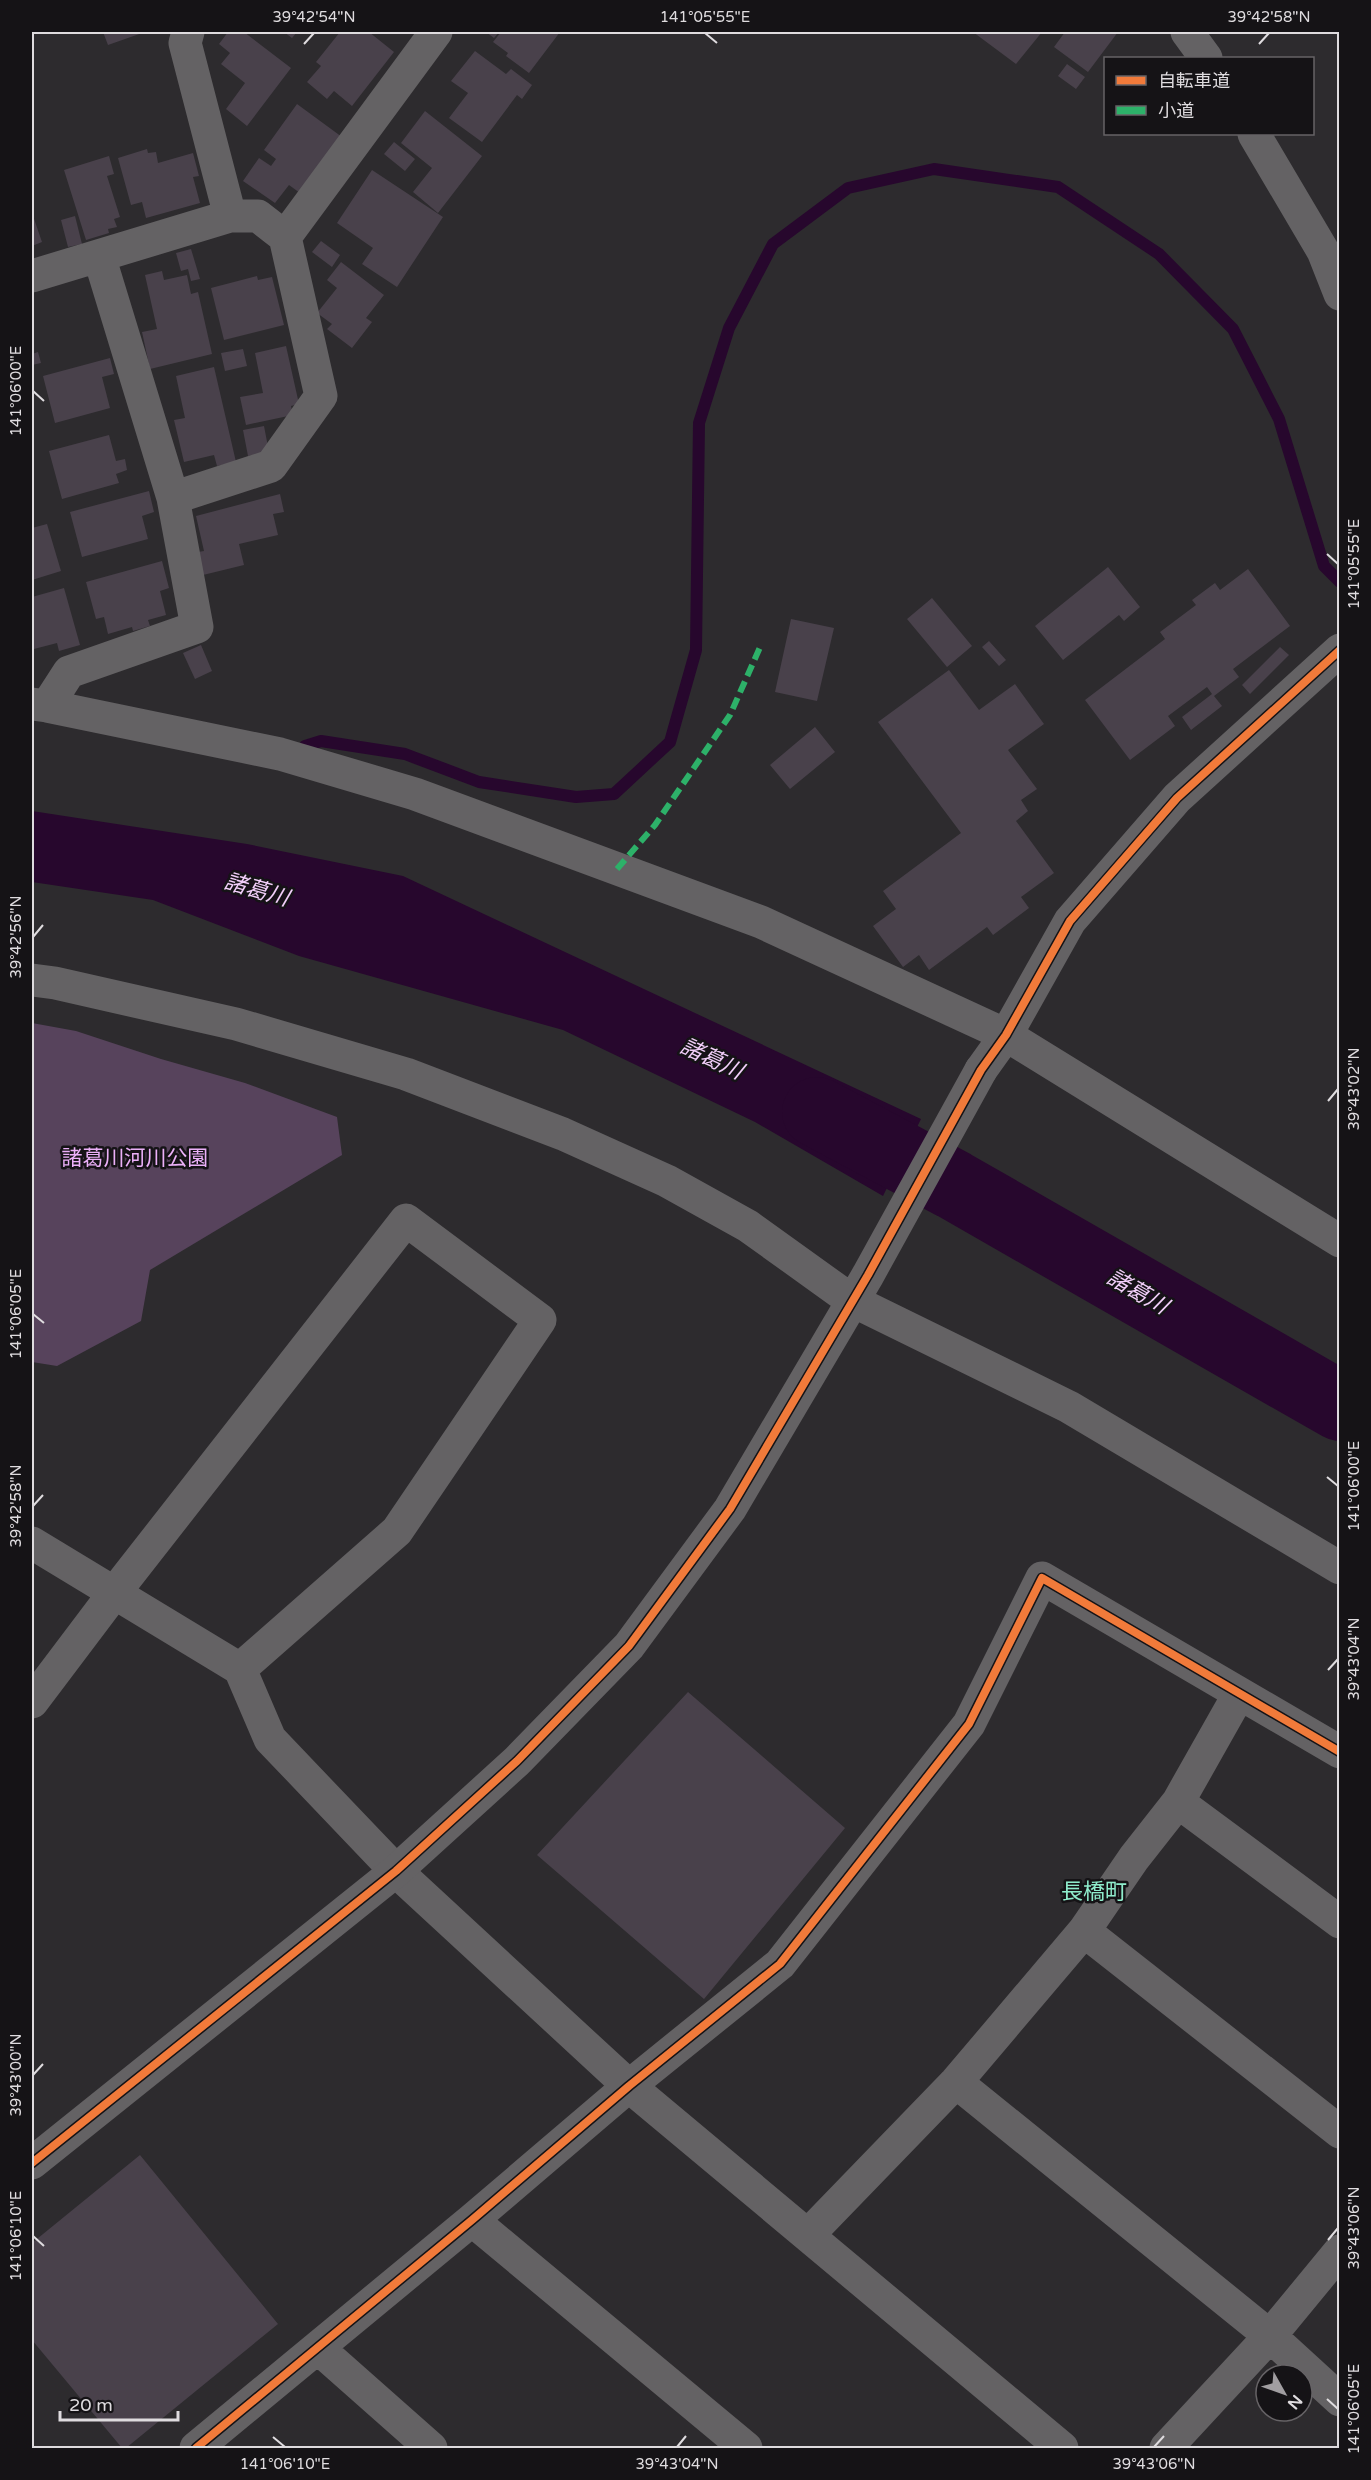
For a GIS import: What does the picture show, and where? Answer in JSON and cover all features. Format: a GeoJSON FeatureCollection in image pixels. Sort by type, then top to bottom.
{"type":"FeatureCollection","features":[{"type":"Feature","properties":{"kind":"street"},"geometry":{"type":"LineString","coordinates":[[188,32],[185,43],[230,216]]}},
{"type":"Feature","properties":{"kind":"street"},"geometry":{"type":"LineString","coordinates":[[285,237],[436,32]]}},
{"type":"Feature","properties":{"kind":"street"},"geometry":{"type":"LineString","coordinates":[[1187,32],[1205,57]]}},
{"type":"Feature","properties":{"kind":"street"},"geometry":{"type":"LineString","coordinates":[[1255,135],[1323,251],[1340,294]]}},
{"type":"Feature","properties":{"kind":"street"},"geometry":{"type":"LineString","coordinates":[[32,276],[230,216],[258,216],[285,237],[321,396],[271,466],[173,498]]}},
{"type":"Feature","properties":{"kind":"street"},"geometry":{"type":"LineString","coordinates":[[39,705],[69,672],[197,627],[173,498],[99,256]]}},
{"type":"Feature","properties":{"kind":"street"},"geometry":{"type":"LineString","coordinates":[[32,2163],[396,1871],[517,1761],[629,1646],[730,1509],[859,1288],[981,1070],[1006,1035],[1070,921],[1177,798],[1340,650]]}},
{"type":"Feature","properties":{"kind":"street"},"geometry":{"type":"LineString","coordinates":[[39,705],[280,754],[415,794],[761,922],[1006,1035],[1340,1241]]}},
{"type":"Feature","properties":{"kind":"street"},"geometry":{"type":"LineString","coordinates":[[32,980],[55,983],[236,1024],[406,1074],[563,1134],[668,1181],[1069,1407],[1340,1568]]}},
{"type":"Feature","properties":{"kind":"street"},"geometry":{"type":"LineString","coordinates":[[32,1702],[115,1592],[406,1220],[540,1320],[397,1531],[240,1669]]}},
{"type":"Feature","properties":{"kind":"street"},"geometry":{"type":"LineString","coordinates":[[32,1543],[240,1669],[270,1739],[396,1871],[629,2086],[1062,2448]]}},
{"type":"Feature","properties":{"kind":"street"},"geometry":{"type":"LineString","coordinates":[[196,2448],[472,2220],[629,2086],[780,1964],[969,1724],[1042,1578],[1340,1752]]}},
{"type":"Feature","properties":{"kind":"street"},"geometry":{"type":"LineString","coordinates":[[808,2235],[956,2082],[1084,1931],[1134,1858],[1178,1802],[1239,1695]]}},
{"type":"Feature","properties":{"kind":"street"},"geometry":{"type":"LineString","coordinates":[[1178,1802],[1340,1922]]}},
{"type":"Feature","properties":{"kind":"street"},"geometry":{"type":"LineString","coordinates":[[1084,1931],[1340,2132]]}},
{"type":"Feature","properties":{"kind":"street"},"geometry":{"type":"LineString","coordinates":[[956,2082],[1269,2336],[1340,2400]]}},
{"type":"Feature","properties":{"kind":"street"},"geometry":{"type":"LineString","coordinates":[[472,2220],[746,2448]]}},
{"type":"Feature","properties":{"kind":"street"},"geometry":{"type":"LineString","coordinates":[[1166,2448],[1269,2336],[1340,2251]]}},
{"type":"Feature","properties":{"kind":"street"},"geometry":{"type":"LineString","coordinates":[[318,2348],[431,2448]]}},
{"type":"Feature","properties":{"kind":"green space","name":"諸葛川河川公園"},"geometry":{"type":"Polygon","coordinates":[[[32,1023],[76,1031],[245,1083],[337,1117],[342,1155],[150,1270],[141,1321],[57,1366],[32,1362],[32,1023]]]}},
{"type":"Feature","properties":{"kind":"water"},"geometry":{"type":"Polygon","coordinates":[[[32,811],[247,844],[403,876],[921,1119],[883,1196],[755,1122],[563,1030],[299,956],[153,900],[32,882],[32,811]]]}},
{"type":"Feature","properties":{"kind":"building"},"geometry":{"type":"Polygon","coordinates":[[[103,32],[145,32],[108,45],[103,32]]]}},
{"type":"Feature","properties":{"kind":"building"},"geometry":{"type":"Polygon","coordinates":[[[228,32],[244,32],[291,68],[247,126],[226,109],[245,83],[221,64],[230,53],[219,44],[228,32]]]}},
{"type":"Feature","properties":{"kind":"building"},"geometry":{"type":"Polygon","coordinates":[[[284,32],[297,32],[292,38],[284,32]]]}},
{"type":"Feature","properties":{"kind":"building"},"geometry":{"type":"Polygon","coordinates":[[[340,32],[369,32],[394,52],[352,106],[334,91],[327,99],[307,82],[321,66],[316,62],[340,32]]]}},
{"type":"Feature","properties":{"kind":"building"},"geometry":{"type":"Polygon","coordinates":[[[486,32],[499,32],[494,38],[486,32]]]}},
{"type":"Feature","properties":{"kind":"building"},"geometry":{"type":"Polygon","coordinates":[[[501,32],[560,32],[529,73],[506,56],[508,53],[493,42],[501,32]]]}},
{"type":"Feature","properties":{"kind":"building"},"geometry":{"type":"Polygon","coordinates":[[[973,32],[1042,32],[1016,64],[973,32]]]}},
{"type":"Feature","properties":{"kind":"building"},"geometry":{"type":"Polygon","coordinates":[[[1065,32],[1118,32],[1088,72],[1054,47],[1065,32]]]}},
{"type":"Feature","properties":{"kind":"building"},"geometry":{"type":"Polygon","coordinates":[[[475,51],[506,74],[511,69],[532,85],[522,99],[517,95],[482,142],[449,118],[468,93],[451,81],[475,51]]]}},
{"type":"Feature","properties":{"kind":"building"},"geometry":{"type":"Polygon","coordinates":[[[1067,64],[1085,77],[1076,89],[1058,76],[1067,64]]]}},
{"type":"Feature","properties":{"kind":"building"},"geometry":{"type":"Polygon","coordinates":[[[297,104],[342,137],[300,193],[289,185],[275,203],[243,181],[259,158],[271,166],[276,159],[264,150],[297,104]]]}},
{"type":"Feature","properties":{"kind":"building"},"geometry":{"type":"Polygon","coordinates":[[[425,111],[482,156],[438,213],[413,192],[432,168],[401,143],[425,111]]]}},
{"type":"Feature","properties":{"kind":"building"},"geometry":{"type":"Polygon","coordinates":[[[394,142],[415,159],[405,171],[384,154],[394,142]]]}},
{"type":"Feature","properties":{"kind":"building"},"geometry":{"type":"Polygon","coordinates":[[[147,149],[148,153],[156,152],[158,163],[193,153],[199,176],[193,177],[200,203],[146,218],[142,202],[131,205],[118,158],[147,149]]]}},
{"type":"Feature","properties":{"kind":"building"},"geometry":{"type":"Polygon","coordinates":[[[109,156],[114,174],[107,176],[120,217],[114,219],[117,227],[108,229],[109,233],[86,240],[64,170],[109,156]]]}},
{"type":"Feature","properties":{"kind":"building"},"geometry":{"type":"Polygon","coordinates":[[[372,170],[443,217],[397,287],[362,264],[373,248],[337,223],[372,170]]]}},
{"type":"Feature","properties":{"kind":"building"},"geometry":{"type":"Polygon","coordinates":[[[32,213],[42,242],[32,246],[32,213]]]}},
{"type":"Feature","properties":{"kind":"building"},"geometry":{"type":"Polygon","coordinates":[[[75,216],[82,244],[68,247],[61,220],[75,216]]]}},
{"type":"Feature","properties":{"kind":"building"},"geometry":{"type":"Polygon","coordinates":[[[321,241],[340,255],[332,267],[312,252],[321,241]]]}},
{"type":"Feature","properties":{"kind":"building"},"geometry":{"type":"Polygon","coordinates":[[[191,249],[200,279],[191,281],[188,269],[181,271],[176,253],[191,249]]]}},
{"type":"Feature","properties":{"kind":"building"},"geometry":{"type":"Polygon","coordinates":[[[341,262],[384,295],[366,318],[372,322],[352,348],[327,329],[332,324],[317,313],[337,288],[327,280],[341,262]]]}},
{"type":"Feature","properties":{"kind":"building"},"geometry":{"type":"Polygon","coordinates":[[[162,271],[164,280],[187,275],[191,294],[198,292],[212,354],[150,369],[142,332],[157,329],[145,275],[162,271]]]}},
{"type":"Feature","properties":{"kind":"building"},"geometry":{"type":"Polygon","coordinates":[[[257,276],[258,280],[272,277],[284,325],[224,340],[211,288],[257,276]]]}},
{"type":"Feature","properties":{"kind":"building"},"geometry":{"type":"Polygon","coordinates":[[[286,346],[299,404],[291,406],[293,415],[246,425],[240,397],[263,393],[255,353],[286,346]]]}},
{"type":"Feature","properties":{"kind":"building"},"geometry":{"type":"Polygon","coordinates":[[[243,349],[247,366],[225,371],[221,353],[243,349]]]}},
{"type":"Feature","properties":{"kind":"building"},"geometry":{"type":"Polygon","coordinates":[[[38,352],[41,363],[32,365],[32,354],[38,352]]]}},
{"type":"Feature","properties":{"kind":"building"},"geometry":{"type":"Polygon","coordinates":[[[110,358],[114,374],[102,377],[110,408],[55,423],[43,376],[110,358]]]}},
{"type":"Feature","properties":{"kind":"building"},"geometry":{"type":"Polygon","coordinates":[[[214,367],[236,462],[217,466],[214,455],[184,462],[174,420],[185,418],[176,376],[214,367]]]}},
{"type":"Feature","properties":{"kind":"building"},"geometry":{"type":"Polygon","coordinates":[[[264,426],[269,452],[248,456],[243,430],[264,426]]]}},
{"type":"Feature","properties":{"kind":"building"},"geometry":{"type":"Polygon","coordinates":[[[109,435],[116,461],[125,459],[127,470],[116,474],[119,483],[62,499],[49,451],[109,435]]]}},
{"type":"Feature","properties":{"kind":"building"},"geometry":{"type":"Polygon","coordinates":[[[149,491],[154,512],[142,516],[148,539],[82,557],[70,512],[149,491]]]}},
{"type":"Feature","properties":{"kind":"building"},"geometry":{"type":"Polygon","coordinates":[[[280,494],[284,512],[273,514],[278,535],[239,544],[244,565],[203,575],[198,552],[204,551],[196,516],[280,494]]]}},
{"type":"Feature","properties":{"kind":"building"},"geometry":{"type":"Polygon","coordinates":[[[47,524],[61,571],[32,580],[32,528],[47,524]]]}},
{"type":"Feature","properties":{"kind":"building"},"geometry":{"type":"Polygon","coordinates":[[[162,561],[169,588],[160,591],[166,615],[148,620],[150,626],[133,631],[132,627],[108,634],[104,617],[96,619],[86,582],[162,561]]]}},
{"type":"Feature","properties":{"kind":"building"},"geometry":{"type":"Polygon","coordinates":[[[1108,567],[1140,607],[1124,621],[1119,615],[1063,660],[1035,626],[1108,567]]]}},
{"type":"Feature","properties":{"kind":"building"},"geometry":{"type":"Polygon","coordinates":[[[1248,569],[1290,626],[1233,669],[1239,677],[1214,696],[1222,706],[1191,730],[1182,717],[1212,694],[1207,687],[1168,716],[1175,726],[1130,760],[1085,700],[1165,639],[1160,632],[1196,605],[1192,600],[1215,583],[1220,590],[1248,569]]]}},
{"type":"Feature","properties":{"kind":"building"},"geometry":{"type":"Polygon","coordinates":[[[64,588],[80,645],[59,651],[57,643],[34,649],[32,597],[64,588]]]}},
{"type":"Feature","properties":{"kind":"building"},"geometry":{"type":"Polygon","coordinates":[[[932,598],[972,646],[947,667],[907,619],[932,598]]]}},
{"type":"Feature","properties":{"kind":"building"},"geometry":{"type":"Polygon","coordinates":[[[791,619],[834,628],[817,701],[775,692],[791,619]]]}},
{"type":"Feature","properties":{"kind":"building"},"geometry":{"type":"Polygon","coordinates":[[[989,641],[1006,660],[999,666],[982,647],[989,641]]]}},
{"type":"Feature","properties":{"kind":"building"},"geometry":{"type":"Polygon","coordinates":[[[201,645],[212,671],[195,679],[183,653],[201,645]]]}},
{"type":"Feature","properties":{"kind":"building"},"geometry":{"type":"Polygon","coordinates":[[[1280,647],[1289,655],[1250,694],[1242,685],[1280,647]]]}},
{"type":"Feature","properties":{"kind":"building"},"geometry":{"type":"Polygon","coordinates":[[[949,670],[979,710],[1015,684],[1044,724],[1008,750],[1037,789],[1021,800],[1028,811],[1016,821],[1054,873],[1021,897],[1029,908],[993,935],[987,927],[929,970],[919,955],[903,967],[873,926],[896,909],[883,891],[961,833],[878,722],[949,670]]]}},
{"type":"Feature","properties":{"kind":"building"},"geometry":{"type":"Polygon","coordinates":[[[815,727],[835,752],[790,789],[770,765],[815,727]]]}},
{"type":"Feature","properties":{"kind":"building"},"geometry":{"type":"Polygon","coordinates":[[[688,1692],[845,1828],[704,1999],[537,1855],[688,1692]]]}},
{"type":"Feature","properties":{"kind":"building"},"geometry":{"type":"Polygon","coordinates":[[[140,2155],[278,2324],[126,2448],[122,2448],[32,2340],[32,2243],[140,2155]]]}},
{"type":"Feature","properties":{"kind":"waterway"},"geometry":{"type":"LineString","coordinates":[[305,746],[321,741],[405,754],[479,782],[576,797],[614,794],[670,742],[696,650],[699,423],[729,328],[773,244],[848,188],[934,169],[1058,187],[1159,254],[1233,329],[1279,419],[1324,566],[1340,582]]}},
{"type":"Feature","properties":{"kind":"waterway","name":"諸葛川"},"geometry":{"type":"LineString","coordinates":[[817,1112],[954,1185],[1340,1406]]}},
{"type":"Feature","properties":{"kind":"marked path"},"geometry":{"type":"LineString","coordinates":[[617,869],[655,825],[730,715],[761,645]]}},
{"type":"Feature","properties":{"kind":"cycle path"},"geometry":{"type":"LineString","coordinates":[[32,2163],[396,1871],[517,1761],[629,1646],[730,1509],[868,1275],[981,1070],[1006,1035],[1070,921],[1177,798],[1340,650]]}},
{"type":"Feature","properties":{"kind":"cycle path"},"geometry":{"type":"LineString","coordinates":[[196,2448],[472,2220],[629,2086],[780,1964],[969,1724],[1042,1578],[1340,1752]]}},
{"type":"Feature","properties":{"kind":"district","name":"長橋町"},"geometry":{"type":"Point","coordinates":[1094,1891]}}]}
